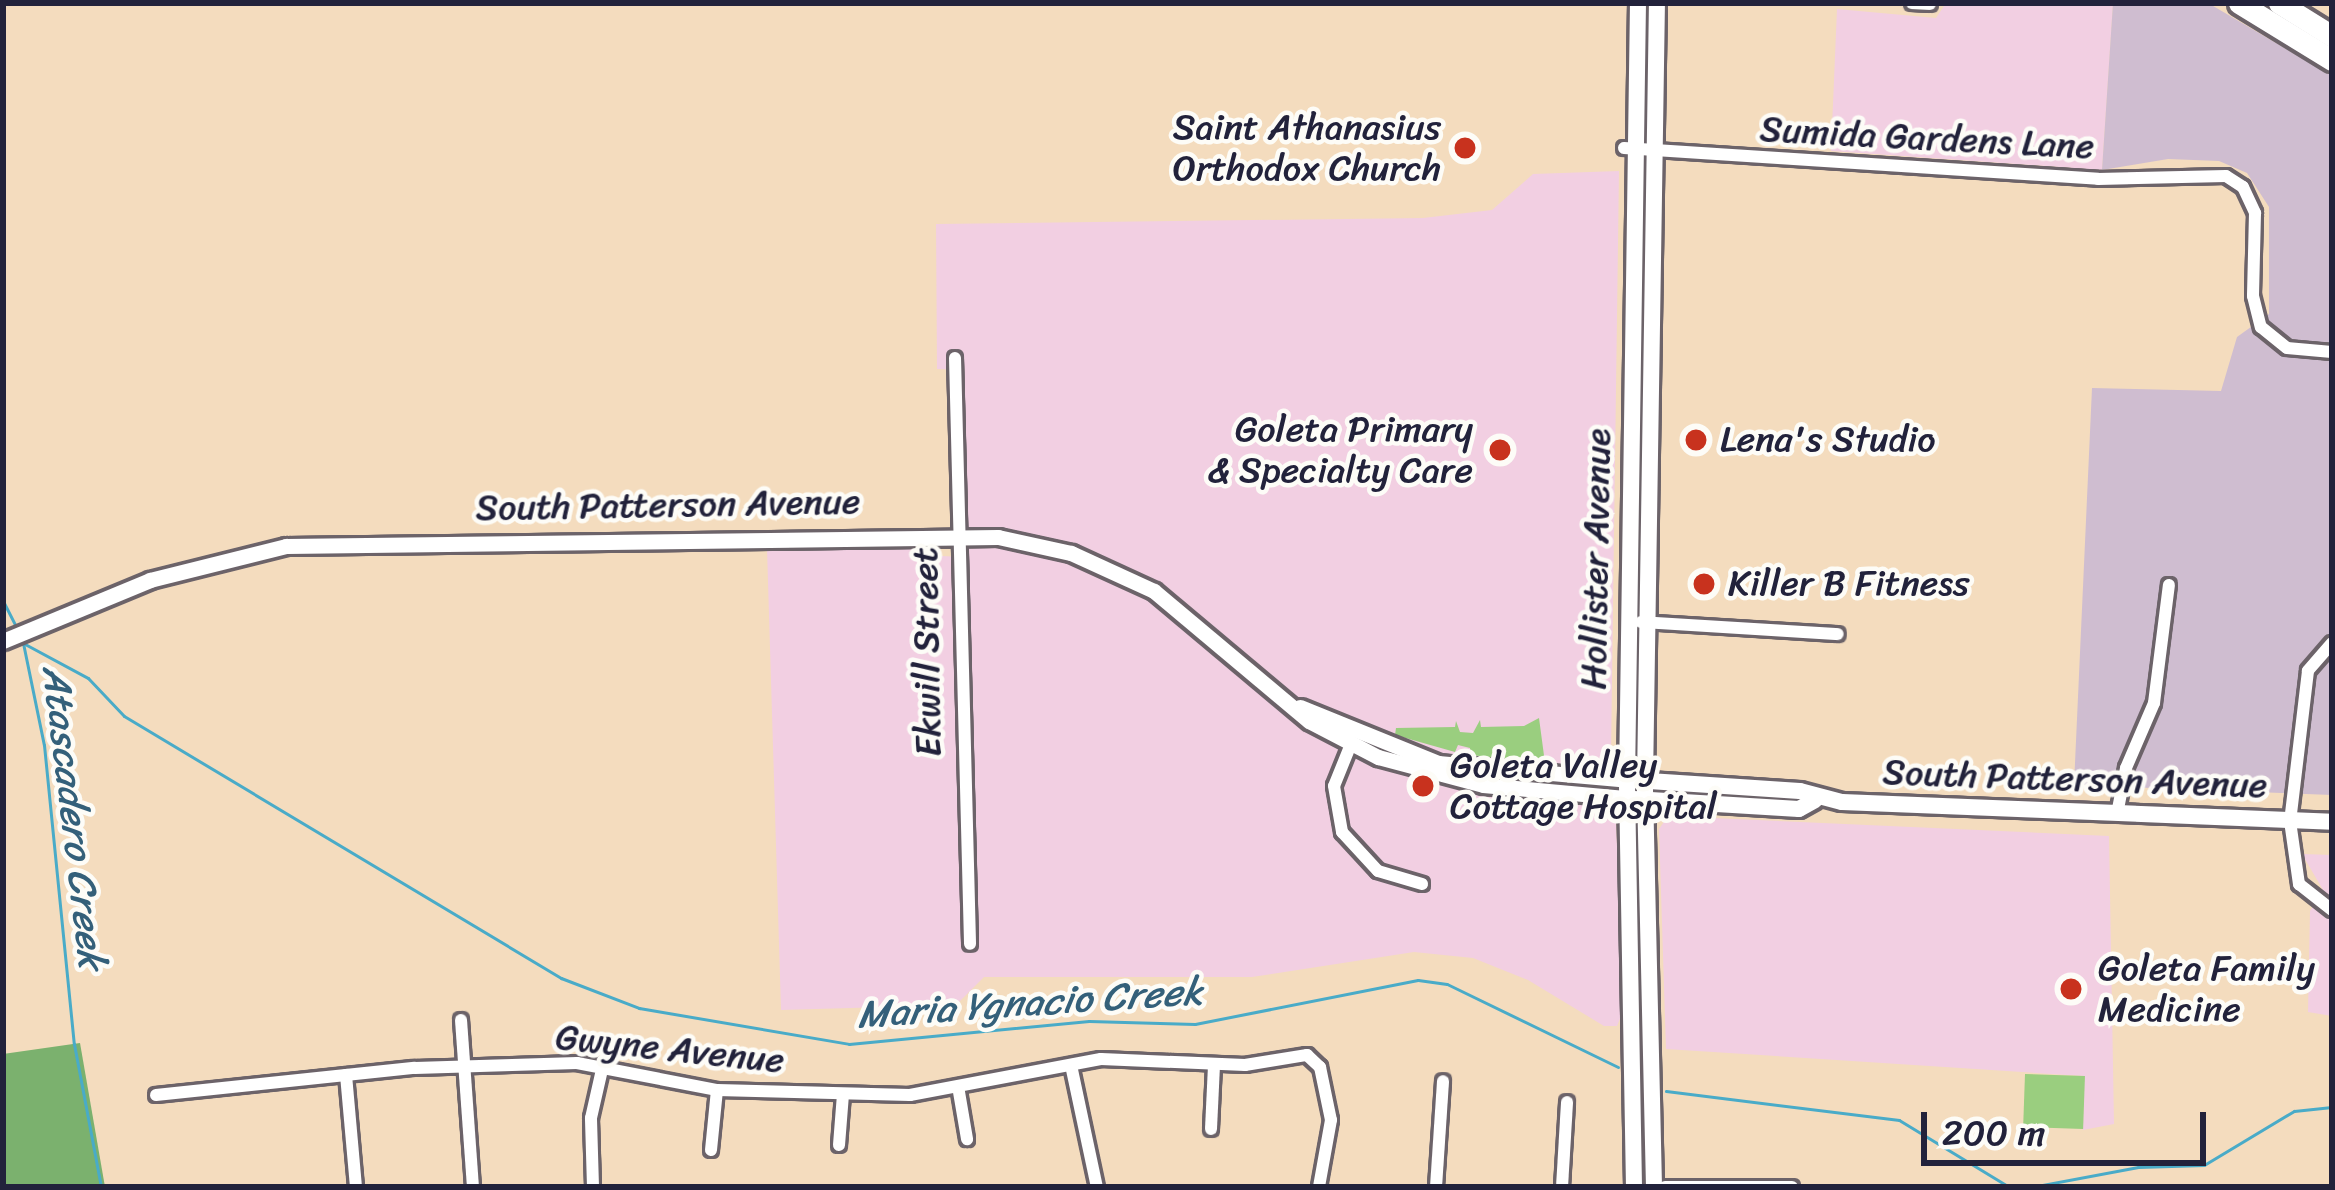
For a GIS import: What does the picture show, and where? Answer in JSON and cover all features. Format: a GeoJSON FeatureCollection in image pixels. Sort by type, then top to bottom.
{"type":"FeatureCollection","features":[{"type":"Feature","properties":{"kind":"highway"},"geometry":{"type":"LineString","coordinates":[[2239,3],[2332,60]]}},
{"type":"Feature","properties":{"kind":"highway"},"geometry":{"type":"LineString","coordinates":[[2279,3],[2332,36]]}},
{"type":"Feature","properties":{"kind":"main road","name":"Hollister Avenue"},"geometry":{"type":"LineString","coordinates":[[1634,1187],[1638,3]]}},
{"type":"Feature","properties":{"kind":"main road","name":"Hollister Avenue"},"geometry":{"type":"LineString","coordinates":[[1639,149],[1657,3]]}},
{"type":"Feature","properties":{"kind":"main road","name":"Hollister Avenue"},"geometry":{"type":"LineString","coordinates":[[1636,790],[1653,1059],[1654,1187]]}},
{"type":"Feature","properties":{"kind":"main road","name":"South Patterson Avenue"},"geometry":{"type":"LineString","coordinates":[[1636,790],[1800,791],[1815,800],[2332,822]]}},
{"type":"Feature","properties":{"kind":"street"},"geometry":{"type":"LineString","coordinates":[[1912,3],[1930,4]]}},
{"type":"Feature","properties":{"kind":"street","name":"Sumida Gardens Lane"},"geometry":{"type":"LineString","coordinates":[[1639,149],[2098,179],[2226,176],[2242,187],[2255,213],[2253,296],[2261,327],[2287,348],[2332,352]]}},
{"type":"Feature","properties":{"kind":"street","name":"Ekwill Street"},"geometry":{"type":"LineString","coordinates":[[956,358],[954,534],[970,944]]}},
{"type":"Feature","properties":{"kind":"street","name":"South Patterson Avenue"},"geometry":{"type":"LineString","coordinates":[[3,641],[193,567],[286,546],[954,534],[1042,544],[1126,575],[1184,610],[1351,744],[1458,780],[1636,790]]}},
{"type":"Feature","properties":{"kind":"street"},"geometry":{"type":"LineString","coordinates":[[2117,814],[2126,768],[2154,704],[2169,585]]}},
{"type":"Feature","properties":{"kind":"street"},"geometry":{"type":"LineString","coordinates":[[1637,622],[1838,634]]}},
{"type":"Feature","properties":{"kind":"street"},"geometry":{"type":"LineString","coordinates":[[2332,643],[2308,671],[2290,821],[2299,884],[2332,910]]}},
{"type":"Feature","properties":{"kind":"street","name":"South Patterson Avenue"},"geometry":{"type":"LineString","coordinates":[[1300,707],[1438,763],[1636,790]]}},
{"type":"Feature","properties":{"kind":"street"},"geometry":{"type":"LineString","coordinates":[[1351,744],[1334,786],[1342,832],[1378,871],[1422,884]]}},
{"type":"Feature","properties":{"kind":"street"},"geometry":{"type":"LineString","coordinates":[[460,1019],[472,1187]]}},
{"type":"Feature","properties":{"kind":"street","name":"Gwyne Avenue"},"geometry":{"type":"LineString","coordinates":[[156,1095],[346,1075],[603,1065],[717,1090],[959,1092],[1071,1065],[1131,1058],[1214,1065],[1317,1060],[1331,1120],[1319,1187]]}},
{"type":"Feature","properties":{"kind":"street"},"geometry":{"type":"LineString","coordinates":[[593,1187],[591,1118],[603,1065]]}},
{"type":"Feature","properties":{"kind":"street"},"geometry":{"type":"LineString","coordinates":[[1071,1065],[1097,1187]]}},
{"type":"Feature","properties":{"kind":"street"},"geometry":{"type":"LineString","coordinates":[[1211,1129],[1214,1065]]}},
{"type":"Feature","properties":{"kind":"street"},"geometry":{"type":"LineString","coordinates":[[346,1075],[356,1187]]}},
{"type":"Feature","properties":{"kind":"street"},"geometry":{"type":"LineString","coordinates":[[1436,1187],[1443,1081]]}},
{"type":"Feature","properties":{"kind":"street"},"geometry":{"type":"LineString","coordinates":[[711,1150],[717,1090]]}},
{"type":"Feature","properties":{"kind":"street"},"geometry":{"type":"LineString","coordinates":[[959,1092],[968,1139]]}},
{"type":"Feature","properties":{"kind":"street"},"geometry":{"type":"LineString","coordinates":[[839,1145],[842,1094]]}},
{"type":"Feature","properties":{"kind":"street"},"geometry":{"type":"LineString","coordinates":[[1562,1187],[1567,1102]]}},
{"type":"Feature","properties":{"kind":"street"},"geometry":{"type":"LineString","coordinates":[[1665,1187],[1792,1187]]}},
{"type":"Feature","properties":{"kind":"shaded area"},"geometry":{"type":"Polygon","coordinates":[[[1946,3],[2113,3],[2102,170],[1831,151],[1837,9],[1936,18],[1946,3]]]}},
{"type":"Feature","properties":{"kind":"shaded area"},"geometry":{"type":"Polygon","coordinates":[[[2113,3],[2208,3],[2332,76],[2332,795],[2074,785],[2092,388],[2221,391],[2237,337],[2269,314],[2269,207],[2247,173],[2219,161],[2168,159],[2102,170],[2113,3]]]}},
{"type":"Feature","properties":{"kind":"shaded area"},"geometry":{"type":"Polygon","coordinates":[[[1619,171],[1611,754],[1600,765],[1602,807],[1616,822],[1624,1009],[1617,1026],[1604,1026],[1528,980],[1473,958],[1414,952],[1252,977],[984,977],[956,1005],[781,1010],[767,549],[935,548],[940,556],[966,557],[961,370],[937,369],[936,224],[1423,218],[1492,210],[1533,174],[1619,171]]]}},
{"type":"Feature","properties":{"kind":"shaded area"},"geometry":{"type":"Polygon","coordinates":[[[1668,816],[2109,836],[2114,1124],[2083,1130],[2084,1076],[1666,1049],[1659,829],[1668,816]]]}},
{"type":"Feature","properties":{"kind":"shaded area"},"geometry":{"type":"Polygon","coordinates":[[[2302,854],[2332,855],[2332,1016],[2308,1012],[2310,911],[2323,890],[2302,854]]]}},
{"type":"Feature","properties":{"kind":"green space"},"geometry":{"type":"Polygon","coordinates":[[[1539,718],[1545,763],[1470,755],[1470,748],[1458,745],[1455,752],[1395,735],[1396,728],[1455,727],[1456,721],[1460,732],[1473,733],[1480,720],[1481,727],[1524,726],[1539,718]]]}},
{"type":"Feature","properties":{"kind":"green space"},"geometry":{"type":"Polygon","coordinates":[[[80,1043],[105,1187],[3,1187],[3,1054],[80,1043]]]}},
{"type":"Feature","properties":{"kind":"green space"},"geometry":{"type":"Polygon","coordinates":[[[2025,1074],[2085,1076],[2083,1129],[2023,1127],[2025,1074]]]}},
{"type":"Feature","properties":{"kind":"waterway","name":"Atascadero Creek"},"geometry":{"type":"LineString","coordinates":[[3,601],[17,629]]}},
{"type":"Feature","properties":{"kind":"waterway"},"geometry":{"type":"LineString","coordinates":[[23,643],[88,678],[124,716],[561,978],[639,1008],[849,1044],[1089,1021],[1195,1024],[1418,980],[1447,984],[1618,1067]]}},
{"type":"Feature","properties":{"kind":"waterway","name":"Atascadero Creek"},"geometry":{"type":"LineString","coordinates":[[23,643],[44,745],[74,1044],[101,1187]]}},
{"type":"Feature","properties":{"kind":"waterway","name":"Maria Ygnacio Creek"},"geometry":{"type":"LineString","coordinates":[[1666,1091],[1899,1120],[2009,1187]]}},
{"type":"Feature","properties":{"kind":"waterway","name":"Maria Ygnacio Creek"},"geometry":{"type":"LineString","coordinates":[[2031,1187],[2138,1167],[2204,1165],[2294,1111],[2332,1107]]}},
{"type":"Feature","properties":{"kind":"place","name":"Saint Athanasius Orthodox Church"},"geometry":{"type":"Point","coordinates":[1465,148]}},
{"type":"Feature","properties":{"kind":"place","name":"Lena's Studio"},"geometry":{"type":"Point","coordinates":[1696,440]}},
{"type":"Feature","properties":{"kind":"place","name":"Goleta Primary & Specialty Care"},"geometry":{"type":"Point","coordinates":[1500,450]}},
{"type":"Feature","properties":{"kind":"place","name":"Killer B Fitness"},"geometry":{"type":"Point","coordinates":[1704,584]}},
{"type":"Feature","properties":{"kind":"place","name":"Goleta Valley Cottage Hospital"},"geometry":{"type":"Point","coordinates":[1423,786]}},
{"type":"Feature","properties":{"kind":"place","name":"Goleta Family Medicine"},"geometry":{"type":"Point","coordinates":[2071,989]}}]}
